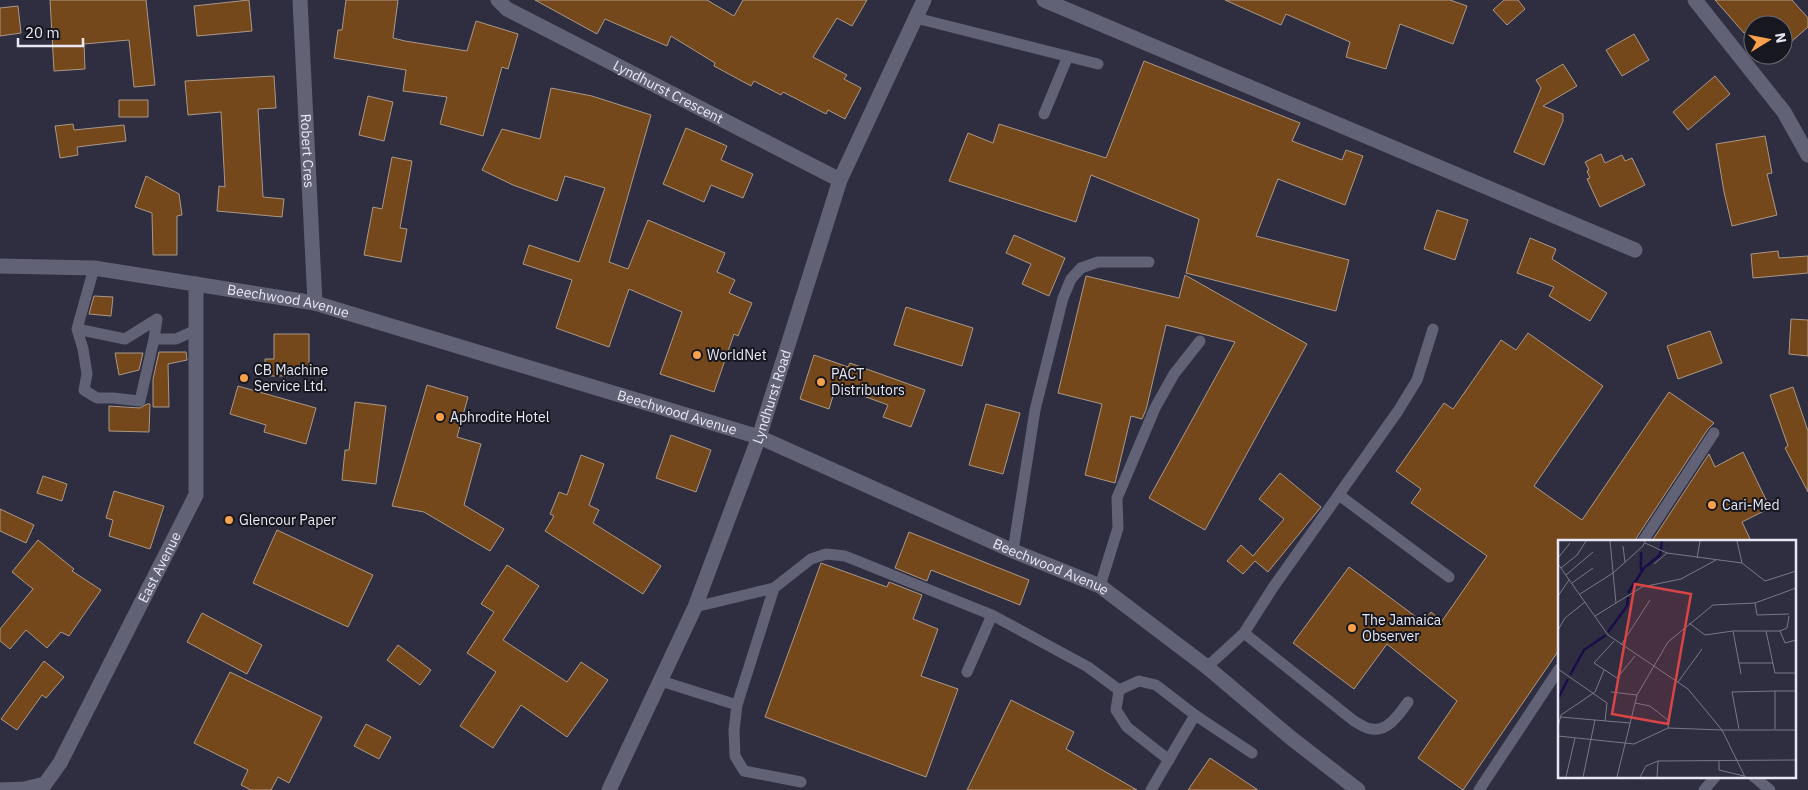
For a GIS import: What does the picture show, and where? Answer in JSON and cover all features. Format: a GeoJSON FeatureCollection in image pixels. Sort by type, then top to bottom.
{"type":"FeatureCollection","features":[{"type":"Feature","properties":{"kind":"street","name":"Robert Cres"},"geometry":{"type":"LineString","coordinates":[[300,0],[315,303]]}},
{"type":"Feature","properties":{"kind":"street","name":"Lyndhurst Crescent"},"geometry":{"type":"LineString","coordinates":[[498,0],[516,13],[840,180]]}},
{"type":"Feature","properties":{"kind":"street","name":"Lyndhurst Road"},"geometry":{"type":"LineString","coordinates":[[609,790],[695,607],[759,437],[840,180],[924,0]]}},
{"type":"Feature","properties":{"kind":"street"},"geometry":{"type":"LineString","coordinates":[[1044,0],[1635,250]]}},
{"type":"Feature","properties":{"kind":"street"},"geometry":{"type":"LineString","coordinates":[[1695,0],[1784,112],[1808,155]]}},
{"type":"Feature","properties":{"kind":"street","name":"Beechwood Avenue"},"geometry":{"type":"LineString","coordinates":[[0,266],[94,268],[315,303],[759,437],[1013,551],[1100,586],[1207,667],[1290,738],[1358,790]]}},
{"type":"Feature","properties":{"kind":"street","name":"East Avenue"},"geometry":{"type":"LineString","coordinates":[[0,790],[24,789],[45,784],[60,763],[196,495],[196,284]]}},
{"type":"Feature","properties":{"kind":"lane"},"geometry":{"type":"LineString","coordinates":[[916,18],[1098,64]]}},
{"type":"Feature","properties":{"kind":"lane"},"geometry":{"type":"LineString","coordinates":[[1044,114],[1068,56]]}},
{"type":"Feature","properties":{"kind":"lane"},"geometry":{"type":"LineString","coordinates":[[1013,551],[1035,410],[1063,298],[1071,278],[1081,268],[1098,262],[1149,262]]}},
{"type":"Feature","properties":{"kind":"lane"},"geometry":{"type":"LineString","coordinates":[[77,329],[125,339],[156,319],[154,339],[140,401],[97,398],[84,390],[87,374],[77,329],[94,268]]}},
{"type":"Feature","properties":{"kind":"lane"},"geometry":{"type":"LineString","coordinates":[[1207,667],[1244,633],[1398,411],[1417,380],[1433,329]]}},
{"type":"Feature","properties":{"kind":"lane"},"geometry":{"type":"LineString","coordinates":[[154,339],[176,339],[196,330]]}},
{"type":"Feature","properties":{"kind":"lane"},"geometry":{"type":"LineString","coordinates":[[1100,586],[1118,528],[1117,498],[1155,408],[1174,374],[1200,341]]}},
{"type":"Feature","properties":{"kind":"lane"},"geometry":{"type":"LineString","coordinates":[[1644,540],[1714,433]]}},
{"type":"Feature","properties":{"kind":"lane"},"geometry":{"type":"LineString","coordinates":[[1339,495],[1448,577]]}},
{"type":"Feature","properties":{"kind":"lane"},"geometry":{"type":"LineString","coordinates":[[695,607],[774,588],[811,559],[826,554],[845,556],[992,614],[1088,667],[1119,690]]}},
{"type":"Feature","properties":{"kind":"lane"},"geometry":{"type":"LineString","coordinates":[[774,588],[738,705],[734,730],[735,756],[744,771],[801,782]]}},
{"type":"Feature","properties":{"kind":"lane"},"geometry":{"type":"LineString","coordinates":[[967,672],[992,614]]}},
{"type":"Feature","properties":{"kind":"lane"},"geometry":{"type":"LineString","coordinates":[[1244,633],[1354,721],[1372,730],[1382,728],[1396,719],[1408,702]]}},
{"type":"Feature","properties":{"kind":"lane"},"geometry":{"type":"LineString","coordinates":[[1480,790],[1558,671]]}},
{"type":"Feature","properties":{"kind":"lane"},"geometry":{"type":"LineString","coordinates":[[661,681],[738,705]]}},
{"type":"Feature","properties":{"kind":"lane"},"geometry":{"type":"LineString","coordinates":[[1119,690],[1139,681],[1156,685],[1195,715],[1252,753]]}},
{"type":"Feature","properties":{"kind":"lane"},"geometry":{"type":"LineString","coordinates":[[1119,690],[1116,710],[1127,727],[1169,760]]}},
{"type":"Feature","properties":{"kind":"lane"},"geometry":{"type":"LineString","coordinates":[[1151,790],[1195,715]]}},
{"type":"Feature","properties":{"kind":"lane"},"geometry":{"type":"LineString","coordinates":[[1704,790],[1714,778]]}},
{"type":"Feature","properties":{"kind":"lane"},"geometry":{"type":"LineString","coordinates":[[1755,778],[1770,790]]}},
{"type":"Feature","properties":{"kind":"building"},"geometry":{"type":"Polygon","coordinates":[[[50,0],[146,0],[155,85],[134,87],[129,40],[84,44],[85,69],[54,71],[50,0]]]}},
{"type":"Feature","properties":{"kind":"building"},"geometry":{"type":"Polygon","coordinates":[[[249,0],[252,31],[197,36],[194,6],[249,0]]]}},
{"type":"Feature","properties":{"kind":"building"},"geometry":{"type":"Polygon","coordinates":[[[346,0],[398,0],[393,38],[405,41],[467,51],[476,21],[518,34],[508,69],[502,67],[483,136],[440,124],[447,97],[403,91],[406,70],[334,58],[338,30],[342,30],[346,0]]]}},
{"type":"Feature","properties":{"kind":"building"},"geometry":{"type":"Polygon","coordinates":[[[535,0],[707,0],[734,16],[743,0],[867,0],[852,26],[837,18],[813,57],[847,75],[844,79],[861,88],[845,119],[828,110],[826,114],[783,92],[781,95],[754,81],[751,86],[714,66],[715,63],[671,36],[667,46],[605,19],[597,34],[535,0]]]}},
{"type":"Feature","properties":{"kind":"building"},"geometry":{"type":"Polygon","coordinates":[[[1225,0],[1450,0],[1467,6],[1453,44],[1400,24],[1386,69],[1346,57],[1350,42],[1286,14],[1281,25],[1225,0]]]}},
{"type":"Feature","properties":{"kind":"building"},"geometry":{"type":"Polygon","coordinates":[[[1504,0],[1518,0],[1525,9],[1507,25],[1493,10],[1504,0]]]}},
{"type":"Feature","properties":{"kind":"building"},"geometry":{"type":"Polygon","coordinates":[[[1715,0],[1792,0],[1808,18],[1808,27],[1793,40],[1793,15],[1743,15],[1743,32],[1715,0]]]}},
{"type":"Feature","properties":{"kind":"building"},"geometry":{"type":"Polygon","coordinates":[[[18,6],[21,33],[0,36],[0,8],[18,6]]]}},
{"type":"Feature","properties":{"kind":"building"},"geometry":{"type":"Polygon","coordinates":[[[1634,34],[1649,60],[1622,76],[1606,50],[1634,34]]]}},
{"type":"Feature","properties":{"kind":"building"},"geometry":{"type":"Polygon","coordinates":[[[1144,61],[1300,123],[1292,141],[1342,160],[1346,150],[1363,156],[1345,205],[1278,179],[1256,236],[1349,260],[1336,311],[1186,273],[1199,219],[1091,175],[1076,222],[949,181],[968,133],[993,143],[999,124],[1106,158],[1144,61]]]}},
{"type":"Feature","properties":{"kind":"building"},"geometry":{"type":"Polygon","coordinates":[[[1563,64],[1577,86],[1543,106],[1563,114],[1563,121],[1544,165],[1514,152],[1541,88],[1536,80],[1563,64]]]}},
{"type":"Feature","properties":{"kind":"building"},"geometry":{"type":"Polygon","coordinates":[[[274,76],[276,108],[258,109],[263,197],[284,199],[282,217],[217,211],[219,186],[225,187],[221,112],[188,115],[185,81],[274,76]]]}},
{"type":"Feature","properties":{"kind":"building"},"geometry":{"type":"Polygon","coordinates":[[[1715,76],[1730,94],[1688,130],[1673,112],[1715,76]]]}},
{"type":"Feature","properties":{"kind":"building"},"geometry":{"type":"Polygon","coordinates":[[[551,88],[592,96],[651,115],[609,262],[628,269],[648,220],[725,253],[717,272],[735,280],[729,293],[752,303],[738,336],[734,334],[714,392],[660,374],[682,312],[629,289],[609,347],[556,328],[572,280],[523,264],[529,245],[579,262],[605,188],[565,176],[557,201],[513,185],[482,170],[502,129],[540,139],[551,88]]]}},
{"type":"Feature","properties":{"kind":"building"},"geometry":{"type":"Polygon","coordinates":[[[368,96],[393,102],[384,141],[359,135],[368,96]]]}},
{"type":"Feature","properties":{"kind":"building"},"geometry":{"type":"Polygon","coordinates":[[[119,100],[148,100],[148,117],[119,117],[119,100]]]}},
{"type":"Feature","properties":{"kind":"building"},"geometry":{"type":"Polygon","coordinates":[[[73,124],[74,130],[124,125],[126,141],[77,147],[78,155],[60,158],[55,126],[73,124]]]}},
{"type":"Feature","properties":{"kind":"building"},"geometry":{"type":"Polygon","coordinates":[[[686,128],[727,146],[721,160],[753,174],[743,198],[711,185],[704,202],[663,184],[686,128]]]}},
{"type":"Feature","properties":{"kind":"building"},"geometry":{"type":"Polygon","coordinates":[[[1765,136],[1772,173],[1767,174],[1777,215],[1732,226],[1716,144],[1765,136]]]}},
{"type":"Feature","properties":{"kind":"building"},"geometry":{"type":"Polygon","coordinates":[[[1601,154],[1605,163],[1622,155],[1625,161],[1632,158],[1645,185],[1600,207],[1587,179],[1590,178],[1585,162],[1601,154]]]}},
{"type":"Feature","properties":{"kind":"building"},"geometry":{"type":"Polygon","coordinates":[[[392,157],[412,161],[400,228],[407,229],[401,262],[364,255],[373,207],[382,209],[392,157]]]}},
{"type":"Feature","properties":{"kind":"building"},"geometry":{"type":"Polygon","coordinates":[[[146,176],[179,194],[182,215],[177,216],[177,255],[153,255],[152,213],[135,207],[146,176]]]}},
{"type":"Feature","properties":{"kind":"building"},"geometry":{"type":"Polygon","coordinates":[[[1437,210],[1468,220],[1455,260],[1424,249],[1437,210]]]}},
{"type":"Feature","properties":{"kind":"building"},"geometry":{"type":"Polygon","coordinates":[[[1014,235],[1065,258],[1049,296],[1022,284],[1031,264],[1006,253],[1014,235]]]}},
{"type":"Feature","properties":{"kind":"building"},"geometry":{"type":"Polygon","coordinates":[[[1530,238],[1556,249],[1552,259],[1607,293],[1590,321],[1549,296],[1554,287],[1517,273],[1530,238]]]}},
{"type":"Feature","properties":{"kind":"building"},"geometry":{"type":"Polygon","coordinates":[[[1778,251],[1779,258],[1808,256],[1808,273],[1753,278],[1751,254],[1778,251]]]}},
{"type":"Feature","properties":{"kind":"building"},"geometry":{"type":"Polygon","coordinates":[[[1185,275],[1307,344],[1205,530],[1149,498],[1235,342],[1166,325],[1146,410],[1142,419],[1131,416],[1115,483],[1085,475],[1102,404],[1058,393],[1086,276],[1179,298],[1185,275]]]}},
{"type":"Feature","properties":{"kind":"building"},"geometry":{"type":"Polygon","coordinates":[[[94,296],[113,297],[111,316],[89,314],[94,296]]]}},
{"type":"Feature","properties":{"kind":"building"},"geometry":{"type":"Polygon","coordinates":[[[906,307],[973,328],[962,366],[894,345],[906,307]]]}},
{"type":"Feature","properties":{"kind":"building"},"geometry":{"type":"Polygon","coordinates":[[[1791,319],[1808,320],[1808,356],[1789,354],[1791,319]]]}},
{"type":"Feature","properties":{"kind":"building"},"geometry":{"type":"Polygon","coordinates":[[[1710,331],[1722,363],[1678,379],[1667,346],[1710,331]]]}},
{"type":"Feature","properties":{"kind":"building"},"geometry":{"type":"Polygon","coordinates":[[[1528,333],[1603,386],[1534,486],[1582,520],[1669,392],[1714,423],[1708,429],[1636,540],[1558,540],[1558,651],[1463,790],[1418,758],[1457,701],[1387,644],[1354,689],[1293,643],[1349,567],[1423,622],[1431,612],[1442,621],[1487,556],[1411,503],[1421,489],[1396,471],[1444,403],[1453,409],[1501,340],[1516,350],[1528,333]]]}},
{"type":"Feature","properties":{"kind":"building"},"geometry":{"type":"Polygon","coordinates":[[[274,334],[309,334],[309,371],[301,371],[301,376],[265,376],[265,359],[274,359],[274,334]]]}},
{"type":"Feature","properties":{"kind":"building"},"geometry":{"type":"Polygon","coordinates":[[[159,352],[186,352],[187,360],[168,364],[169,407],[153,407],[153,379],[159,352]]]}},
{"type":"Feature","properties":{"kind":"building"},"geometry":{"type":"Polygon","coordinates":[[[115,353],[143,353],[139,370],[119,375],[115,353]]]}},
{"type":"Feature","properties":{"kind":"building"},"geometry":{"type":"Polygon","coordinates":[[[814,355],[848,367],[850,363],[925,390],[911,427],[883,417],[888,405],[836,386],[829,409],[800,399],[814,355]]]}},
{"type":"Feature","properties":{"kind":"building"},"geometry":{"type":"Polygon","coordinates":[[[427,385],[468,397],[457,437],[481,444],[464,505],[504,529],[490,551],[424,512],[392,506],[427,385]]]}},
{"type":"Feature","properties":{"kind":"building"},"geometry":{"type":"Polygon","coordinates":[[[238,386],[316,408],[306,444],[264,432],[266,425],[230,414],[238,386]]]}},
{"type":"Feature","properties":{"kind":"building"},"geometry":{"type":"Polygon","coordinates":[[[1793,387],[1808,431],[1808,492],[1785,448],[1788,446],[1770,395],[1793,387]]]}},
{"type":"Feature","properties":{"kind":"building"},"geometry":{"type":"Polygon","coordinates":[[[355,402],[386,406],[376,484],[342,480],[345,450],[349,450],[355,402]]]}},
{"type":"Feature","properties":{"kind":"building"},"geometry":{"type":"Polygon","coordinates":[[[150,404],[149,432],[109,431],[109,406],[140,408],[150,404]]]}},
{"type":"Feature","properties":{"kind":"building"},"geometry":{"type":"Polygon","coordinates":[[[986,404],[1020,413],[1003,474],[969,465],[986,404]]]}},
{"type":"Feature","properties":{"kind":"building"},"geometry":{"type":"Polygon","coordinates":[[[671,435],[711,450],[696,492],[656,478],[671,435]]]}},
{"type":"Feature","properties":{"kind":"building"},"geometry":{"type":"Polygon","coordinates":[[[1743,452],[1770,508],[1742,522],[1751,540],[1653,540],[1709,454],[1715,467],[1743,452]]]}},
{"type":"Feature","properties":{"kind":"building"},"geometry":{"type":"Polygon","coordinates":[[[581,455],[604,464],[589,505],[599,510],[593,523],[661,566],[643,594],[545,531],[554,516],[550,514],[559,492],[567,495],[581,455]]]}},
{"type":"Feature","properties":{"kind":"building"},"geometry":{"type":"Polygon","coordinates":[[[1280,473],[1321,507],[1268,572],[1255,561],[1243,574],[1227,561],[1241,545],[1253,556],[1284,519],[1259,499],[1280,473]]]}},
{"type":"Feature","properties":{"kind":"building"},"geometry":{"type":"Polygon","coordinates":[[[43,476],[67,484],[62,501],[37,493],[43,476]]]}},
{"type":"Feature","properties":{"kind":"building"},"geometry":{"type":"Polygon","coordinates":[[[114,491],[164,506],[150,549],[109,536],[113,520],[106,518],[114,491]]]}},
{"type":"Feature","properties":{"kind":"building"},"geometry":{"type":"Polygon","coordinates":[[[0,509],[34,525],[26,543],[0,531],[0,509]]]}},
{"type":"Feature","properties":{"kind":"building"},"geometry":{"type":"Polygon","coordinates":[[[277,530],[373,575],[348,627],[253,583],[277,530]]]}},
{"type":"Feature","properties":{"kind":"building"},"geometry":{"type":"Polygon","coordinates":[[[909,532],[1029,580],[1020,605],[931,570],[927,581],[895,568],[909,532]]]}},
{"type":"Feature","properties":{"kind":"building"},"geometry":{"type":"Polygon","coordinates":[[[38,540],[74,569],[72,571],[101,590],[69,636],[61,632],[47,648],[26,630],[10,649],[0,641],[0,629],[33,589],[12,572],[38,540]]]}},
{"type":"Feature","properties":{"kind":"building"},"geometry":{"type":"Polygon","coordinates":[[[821,563],[887,587],[889,582],[922,595],[913,619],[938,629],[921,676],[958,689],[926,777],[765,717],[821,563]]]}},
{"type":"Feature","properties":{"kind":"building"},"geometry":{"type":"Polygon","coordinates":[[[507,565],[539,586],[503,640],[567,682],[581,662],[608,680],[567,737],[521,705],[493,748],[460,726],[496,672],[467,653],[494,612],[481,604],[507,565]]]}},
{"type":"Feature","properties":{"kind":"building"},"geometry":{"type":"Polygon","coordinates":[[[202,613],[262,645],[247,674],[187,642],[202,613]]]}},
{"type":"Feature","properties":{"kind":"building"},"geometry":{"type":"Polygon","coordinates":[[[398,645],[431,670],[420,685],[387,660],[398,645]]]}},
{"type":"Feature","properties":{"kind":"building"},"geometry":{"type":"Polygon","coordinates":[[[44,661],[64,677],[46,698],[42,695],[17,730],[1,719],[44,661]]]}},
{"type":"Feature","properties":{"kind":"building"},"geometry":{"type":"Polygon","coordinates":[[[230,672],[322,717],[289,783],[278,777],[271,790],[251,790],[241,785],[248,770],[194,743],[230,672]]]}},
{"type":"Feature","properties":{"kind":"building"},"geometry":{"type":"Polygon","coordinates":[[[1011,700],[1074,732],[1066,749],[1137,790],[967,790],[1011,700]]]}},
{"type":"Feature","properties":{"kind":"building"},"geometry":{"type":"Polygon","coordinates":[[[366,724],[391,737],[379,759],[354,746],[366,724]]]}},
{"type":"Feature","properties":{"kind":"building"},"geometry":{"type":"Polygon","coordinates":[[[1210,758],[1258,790],[1188,790],[1210,758]]]}},
{"type":"Feature","properties":{"kind":"place","name":"WorldNet"},"geometry":{"type":"Point","coordinates":[697,355]}},
{"type":"Feature","properties":{"kind":"place","name":"CB Machine Service Ltd."},"geometry":{"type":"Point","coordinates":[244,378]}},
{"type":"Feature","properties":{"kind":"place","name":"PACT Distributors"},"geometry":{"type":"Point","coordinates":[821,382]}},
{"type":"Feature","properties":{"kind":"place","name":"Aphrodite Hotel"},"geometry":{"type":"Point","coordinates":[440,417]}},
{"type":"Feature","properties":{"kind":"place","name":"Cari-Med"},"geometry":{"type":"Point","coordinates":[1712,505]}},
{"type":"Feature","properties":{"kind":"place","name":"Glencour Paper"},"geometry":{"type":"Point","coordinates":[229,520]}},
{"type":"Feature","properties":{"kind":"place","name":"The Jamaica Observer"},"geometry":{"type":"Point","coordinates":[1352,628]}}]}
